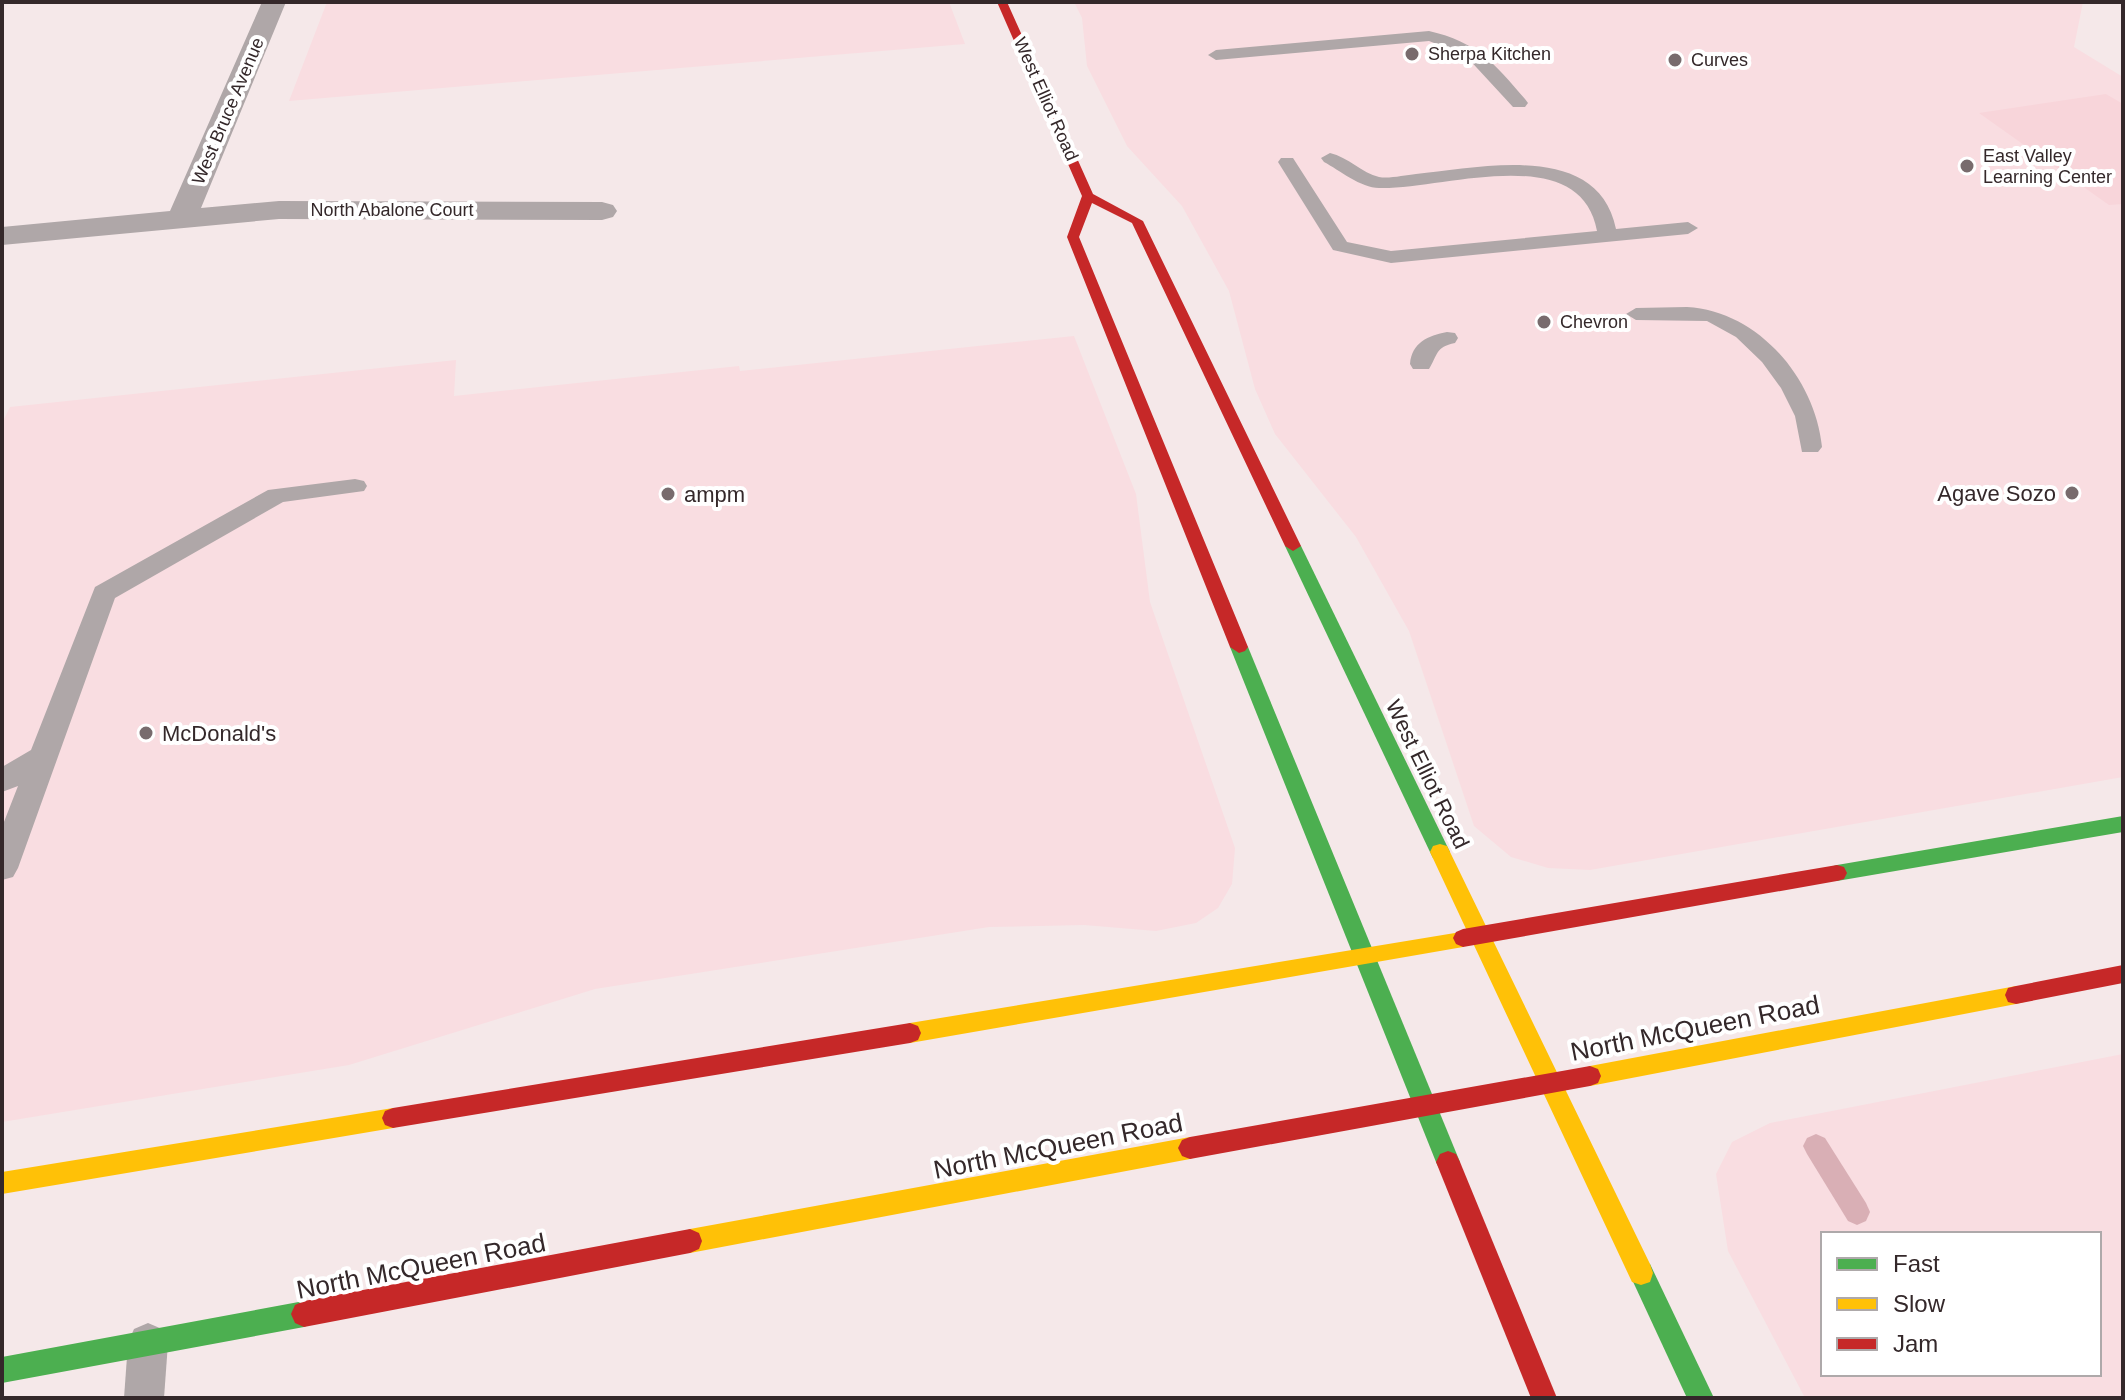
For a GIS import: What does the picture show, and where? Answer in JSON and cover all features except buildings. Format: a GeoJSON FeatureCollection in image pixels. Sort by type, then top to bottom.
{"type":"FeatureCollection","features":[{"type":"Feature","properties":{"kind":"main road","name":"West Elliot Road"},"geometry":{"type":"LineString","coordinates":[[1002,2],[1088,196],[1137,221],[1701,1398]]}},
{"type":"Feature","properties":{"kind":"main road"},"geometry":{"type":"LineString","coordinates":[[1088,196],[1073,237],[1544,1398]]}},
{"type":"Feature","properties":{"kind":"main road"},"geometry":{"type":"LineString","coordinates":[[2,1183],[904,1034],[2123,824]]}},
{"type":"Feature","properties":{"kind":"main road","name":"North McQueen Road"},"geometry":{"type":"LineString","coordinates":[[2,1370],[1275,1132],[1428,1107],[2123,974]]}},
{"type":"Feature","properties":{"kind":"street","name":"West Bruce Avenue"},"geometry":{"type":"LineString","coordinates":[[182,219],[274,2]]}},
{"type":"Feature","properties":{"kind":"street","name":"North Abalone Court"},"geometry":{"type":"LineString","coordinates":[[2,236],[279,210],[602,211]]}},
{"type":"Feature","properties":{"kind":"lane"},"geometry":{"type":"LineString","coordinates":[[1216,55],[1429,36],[1454,41],[1473,51],[1519,103]]}},
{"type":"Feature","properties":{"kind":"lane"},"geometry":{"type":"LineString","coordinates":[[1330,158],[1377,183],[1514,170],[1547,171],[1577,184],[1603,210],[1608,236]]}},
{"type":"Feature","properties":{"kind":"lane"},"geometry":{"type":"LineString","coordinates":[[1287,162],[1340,246],[1391,257],[1688,228]]}},
{"type":"Feature","properties":{"kind":"lane"},"geometry":{"type":"LineString","coordinates":[[1636,314],[1690,313],[1717,317],[1741,328],[1757,343],[1798,396],[1807,417],[1810,447]]}},
{"type":"Feature","properties":{"kind":"lane"},"geometry":{"type":"LineString","coordinates":[[1421,364],[1422,353],[1435,341],[1447,338]]}},
{"type":"Feature","properties":{"kind":"lane"},"geometry":{"type":"LineString","coordinates":[[2,868],[104,593],[277,495],[355,486]]}},
{"type":"Feature","properties":{"kind":"lane"},"geometry":{"type":"LineString","coordinates":[[2,781],[44,756]]}},
{"type":"Feature","properties":{"kind":"lane"},"geometry":{"type":"LineString","coordinates":[[144,1398],[148,1343]]}},
{"type":"Feature","properties":{"kind":"shaded area"},"geometry":{"type":"Polygon","coordinates":[[[327,2],[949,2],[965,44],[289,101],[327,2]]]}},
{"type":"Feature","properties":{"kind":"shaded area"},"geometry":{"type":"Polygon","coordinates":[[[1074,2],[2083,2],[2074,47],[2123,77],[2123,777],[1590,870],[1548,868],[1511,857],[1474,826],[1409,631],[1356,537],[1275,434],[1255,389],[1229,291],[1182,206],[1127,146],[1087,66],[1082,18],[1074,2]]]}},
{"type":"Feature","properties":{"kind":"shaded area"},"geometry":{"type":"Polygon","coordinates":[[[2106,94],[2123,104],[2123,204],[2109,205],[1979,113],[2106,94]]]}},
{"type":"Feature","properties":{"kind":"shaded area"},"geometry":{"type":"Polygon","coordinates":[[[1074,336],[1136,494],[1150,602],[1235,848],[1232,884],[1218,908],[1196,923],[1156,931],[1084,925],[989,927],[595,989],[349,1065],[2,1122],[2,423],[10,407],[456,360],[454,396],[739,366],[740,371],[1074,336]]]}},
{"type":"Feature","properties":{"kind":"shaded area"},"geometry":{"type":"Polygon","coordinates":[[[2123,1054],[2123,1398],[1805,1398],[1728,1251],[1716,1174],[1732,1142],[1770,1123],[2123,1054]]]}},
{"type":"Feature","properties":{"kind":"waterway"},"geometry":{"type":"LineString","coordinates":[[1816,1146],[1857,1212]]}},
{"type":"Feature","properties":{"kind":"traffic: fast"},"geometry":{"type":"LineString","coordinates":[[1293,546],[1440,852]]}},
{"type":"Feature","properties":{"kind":"traffic: fast"},"geometry":{"type":"LineString","coordinates":[[1239,647],[1448,1162]]}},
{"type":"Feature","properties":{"kind":"traffic: fast"},"geometry":{"type":"LineString","coordinates":[[1837,873],[2123,824]]}},
{"type":"Feature","properties":{"kind":"traffic: fast"},"geometry":{"type":"LineString","coordinates":[[1641,1273],[1701,1398]]}},
{"type":"Feature","properties":{"kind":"traffic: fast"},"geometry":{"type":"LineString","coordinates":[[2,1370],[304,1314]]}},
{"type":"Feature","properties":{"kind":"traffic: slow"},"geometry":{"type":"LineString","coordinates":[[1440,852],[1641,1273]]}},
{"type":"Feature","properties":{"kind":"traffic: slow"},"geometry":{"type":"LineString","coordinates":[[910,1033],[1463,938]]}},
{"type":"Feature","properties":{"kind":"traffic: slow"},"geometry":{"type":"LineString","coordinates":[[1590,1076],[2016,995]]}},
{"type":"Feature","properties":{"kind":"traffic: slow"},"geometry":{"type":"LineString","coordinates":[[2,1183],[393,1118]]}},
{"type":"Feature","properties":{"kind":"traffic: slow"},"geometry":{"type":"LineString","coordinates":[[690,1241],[1190,1148]]}},
{"type":"Feature","properties":{"kind":"traffic: jam"},"geometry":{"type":"LineString","coordinates":[[1002,2],[1088,196],[1137,221],[1293,546]]}},
{"type":"Feature","properties":{"kind":"traffic: jam"},"geometry":{"type":"LineString","coordinates":[[1088,196],[1073,237],[1239,647]]}},
{"type":"Feature","properties":{"kind":"traffic: jam"},"geometry":{"type":"LineString","coordinates":[[1463,938],[1837,873]]}},
{"type":"Feature","properties":{"kind":"traffic: jam"},"geometry":{"type":"LineString","coordinates":[[2016,995],[2123,974]]}},
{"type":"Feature","properties":{"kind":"traffic: jam"},"geometry":{"type":"LineString","coordinates":[[393,1118],[910,1033]]}},
{"type":"Feature","properties":{"kind":"traffic: jam"},"geometry":{"type":"LineString","coordinates":[[1190,1148],[1590,1076]]}},
{"type":"Feature","properties":{"kind":"traffic: jam"},"geometry":{"type":"LineString","coordinates":[[1448,1162],[1544,1398]]}},
{"type":"Feature","properties":{"kind":"traffic: jam"},"geometry":{"type":"LineString","coordinates":[[304,1314],[690,1241]]}},
{"type":"Feature","properties":{"kind":"place","name":"Sherpa Kitchen"},"geometry":{"type":"Point","coordinates":[1412,54]}},
{"type":"Feature","properties":{"kind":"place","name":"Curves"},"geometry":{"type":"Point","coordinates":[1675,60]}},
{"type":"Feature","properties":{"kind":"place","name":"East Valley Learning Center"},"geometry":{"type":"Point","coordinates":[1967,166]}},
{"type":"Feature","properties":{"kind":"place","name":"Chevron"},"geometry":{"type":"Point","coordinates":[1544,322]}},
{"type":"Feature","properties":{"kind":"place","name":"Agave Sozo"},"geometry":{"type":"Point","coordinates":[2072,493]}},
{"type":"Feature","properties":{"kind":"place","name":"ampm"},"geometry":{"type":"Point","coordinates":[668,494]}},
{"type":"Feature","properties":{"kind":"place","name":"McDonald's"},"geometry":{"type":"Point","coordinates":[146,733]}}]}
